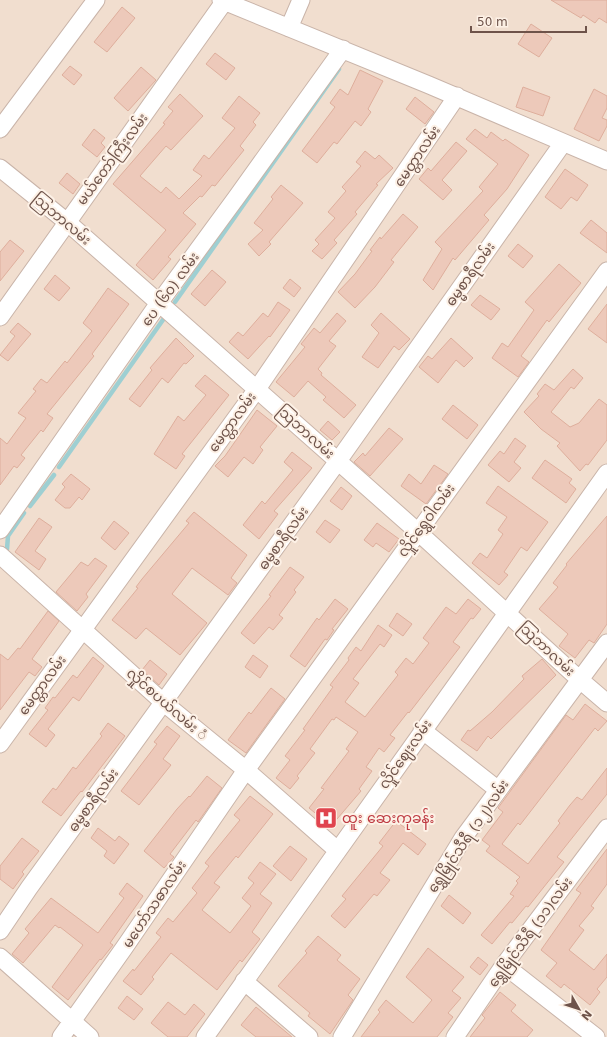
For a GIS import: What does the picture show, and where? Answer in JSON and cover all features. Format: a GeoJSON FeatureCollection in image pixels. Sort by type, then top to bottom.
{"type":"FeatureCollection","features":[{"type":"Feature","properties":{"kind":"street"},"geometry":{"type":"LineString","coordinates":[[0,129],[96,0]]}},
{"type":"Feature","properties":{"kind":"street"},"geometry":{"type":"LineString","coordinates":[[289,28],[300,0]]}},
{"type":"Feature","properties":{"kind":"street"},"geometry":{"type":"LineString","coordinates":[[222,1],[457,96],[607,161]]}},
{"type":"Feature","properties":{"kind":"street","name":"မယ်တော်ကြီးလမ်း"},"geometry":{"type":"LineString","coordinates":[[0,317],[222,1]]}},
{"type":"Feature","properties":{"kind":"street","name":"ပေ (၆၀) လမ်း"},"geometry":{"type":"LineString","coordinates":[[0,530],[159,303],[343,49]]}},
{"type":"Feature","properties":{"kind":"street","name":"မေတ္တာလမ်း"},"geometry":{"type":"LineString","coordinates":[[0,744],[257,389],[457,96]]}},
{"type":"Feature","properties":{"kind":"street","name":"ဓမ္မစာရီလမ်း"},"geometry":{"type":"LineString","coordinates":[[0,931],[29,888],[338,461],[563,143]]}},
{"type":"Feature","properties":{"kind":"street","name":"သြဘာလမ်း"},"geometry":{"type":"LineString","coordinates":[[0,168],[67,222],[257,389],[607,703]]}},
{"type":"Feature","properties":{"kind":"street","name":"လှိုင်ရွှေဝါလမ်း"},"geometry":{"type":"LineString","coordinates":[[246,770],[607,271]]}},
{"type":"Feature","properties":{"kind":"street","name":"လှိုင်ဈေးလမ်း"},"geometry":{"type":"LineString","coordinates":[[205,1037],[506,612],[607,473]]}},
{"type":"Feature","properties":{"kind":"street","name":"လှိုင်စပယ်လမ်း ံ"},"geometry":{"type":"LineString","coordinates":[[0,555],[164,703],[246,770],[337,850]]}},
{"type":"Feature","properties":{"kind":"street","name":"ရွှေမြိုင်သီရီ (၁၂)လမ်း"},"geometry":{"type":"LineString","coordinates":[[342,1037],[463,838],[607,643]]}},
{"type":"Feature","properties":{"kind":"street"},"geometry":{"type":"LineString","coordinates":[[422,730],[498,789]]}},
{"type":"Feature","properties":{"kind":"street","name":"မဟော်သဓာလမ်း"},"geometry":{"type":"LineString","coordinates":[[61,1037],[246,770]]}},
{"type":"Feature","properties":{"kind":"street","name":"ရွှေမြိုင်သီရီ (၁၁)လမ်း"},"geometry":{"type":"LineString","coordinates":[[455,1037],[504,965],[607,828]]}},
{"type":"Feature","properties":{"kind":"street"},"geometry":{"type":"LineString","coordinates":[[0,957],[90,1037]]}},
{"type":"Feature","properties":{"kind":"street"},"geometry":{"type":"LineString","coordinates":[[504,965],[596,1037]]}},
{"type":"Feature","properties":{"kind":"street"},"geometry":{"type":"LineString","coordinates":[[244,981],[309,1037]]}},
{"type":"Feature","properties":{"kind":"street"},"geometry":{"type":"LineString","coordinates":[[604,1037],[607,1032]]}},
{"type":"Feature","properties":{"kind":"shaded area"},"geometry":{"type":"Polygon","coordinates":[[[0,0],[607,0],[607,1037],[0,1037],[0,0]]]}},
{"type":"Feature","properties":{"kind":"building"},"geometry":{"type":"Polygon","coordinates":[[[551,0],[607,0],[607,23],[599,18],[595,23],[583,15],[581,18],[551,0]]]}},
{"type":"Feature","properties":{"kind":"building"},"geometry":{"type":"Polygon","coordinates":[[[122,7],[135,18],[107,52],[94,42],[122,7]]]}},
{"type":"Feature","properties":{"kind":"building"},"geometry":{"type":"Polygon","coordinates":[[[531,24],[552,38],[539,57],[518,44],[531,24]]]}},
{"type":"Feature","properties":{"kind":"building"},"geometry":{"type":"Polygon","coordinates":[[[215,53],[235,68],[226,80],[206,64],[215,53]]]}},
{"type":"Feature","properties":{"kind":"building"},"geometry":{"type":"Polygon","coordinates":[[[70,66],[82,75],[74,85],[62,75],[70,66]]]}},
{"type":"Feature","properties":{"kind":"building"},"geometry":{"type":"Polygon","coordinates":[[[141,67],[156,80],[128,111],[114,98],[141,67]]]}},
{"type":"Feature","properties":{"kind":"building"},"geometry":{"type":"Polygon","coordinates":[[[360,70],[383,81],[368,109],[371,112],[361,126],[355,121],[337,144],[334,142],[317,163],[302,151],[335,107],[330,103],[340,89],[348,95],[360,70]]]}},
{"type":"Feature","properties":{"kind":"building"},"geometry":{"type":"Polygon","coordinates":[[[523,87],[550,97],[543,116],[516,107],[523,87]]]}},
{"type":"Feature","properties":{"kind":"building"},"geometry":{"type":"Polygon","coordinates":[[[594,89],[607,96],[607,108],[602,118],[607,120],[607,126],[599,141],[574,129],[594,89]]]}},
{"type":"Feature","properties":{"kind":"building"},"geometry":{"type":"Polygon","coordinates":[[[180,94],[203,116],[171,150],[166,146],[140,176],[161,193],[166,187],[179,199],[202,176],[193,170],[204,155],[209,159],[235,128],[222,118],[239,96],[260,113],[253,122],[256,125],[240,146],[244,150],[215,186],[212,185],[202,197],[200,196],[183,213],[196,224],[168,257],[171,259],[153,280],[136,265],[166,230],[113,184],[165,124],[163,123],[173,111],[168,107],[180,94]]]}},
{"type":"Feature","properties":{"kind":"building"},"geometry":{"type":"Polygon","coordinates":[[[415,97],[434,112],[425,124],[406,109],[415,97]]]}},
{"type":"Feature","properties":{"kind":"building"},"geometry":{"type":"Polygon","coordinates":[[[94,129],[105,138],[101,143],[105,147],[97,157],[82,145],[94,129]]]}},
{"type":"Feature","properties":{"kind":"building"},"geometry":{"type":"Polygon","coordinates":[[[475,129],[487,138],[491,132],[503,141],[505,139],[529,155],[507,189],[484,215],[489,220],[455,260],[453,258],[433,290],[423,280],[442,249],[435,242],[483,191],[479,187],[498,164],[466,139],[475,129]]]}},
{"type":"Feature","properties":{"kind":"building"},"geometry":{"type":"Polygon","coordinates":[[[456,142],[467,151],[442,180],[452,190],[443,200],[419,179],[428,168],[431,171],[456,142]]]}},
{"type":"Feature","properties":{"kind":"building"},"geometry":{"type":"Polygon","coordinates":[[[365,151],[375,159],[379,155],[393,168],[376,184],[378,185],[355,212],[357,214],[334,240],[337,243],[322,259],[312,251],[319,244],[315,240],[335,218],[328,212],[346,191],[342,187],[361,166],[356,162],[365,151]]]}},
{"type":"Feature","properties":{"kind":"building"},"geometry":{"type":"Polygon","coordinates":[[[565,169],[588,185],[577,201],[571,197],[561,209],[545,197],[565,169]]]}},
{"type":"Feature","properties":{"kind":"building"},"geometry":{"type":"Polygon","coordinates":[[[67,173],[80,184],[73,194],[59,183],[67,173]]]}},
{"type":"Feature","properties":{"kind":"building"},"geometry":{"type":"Polygon","coordinates":[[[281,185],[303,203],[269,242],[271,244],[259,256],[248,244],[263,230],[254,223],[273,199],[271,197],[281,185]]]}},
{"type":"Feature","properties":{"kind":"building"},"geometry":{"type":"Polygon","coordinates":[[[403,214],[418,227],[391,260],[394,262],[375,287],[355,308],[338,292],[355,274],[372,251],[370,250],[380,237],[381,239],[403,214]]]}},
{"type":"Feature","properties":{"kind":"building"},"geometry":{"type":"Polygon","coordinates":[[[591,220],[607,233],[607,253],[580,233],[591,220]]]}},
{"type":"Feature","properties":{"kind":"building"},"geometry":{"type":"Polygon","coordinates":[[[10,240],[24,251],[0,281],[0,252],[10,240]]]}},
{"type":"Feature","properties":{"kind":"building"},"geometry":{"type":"Polygon","coordinates":[[[518,244],[533,256],[523,268],[508,256],[518,244]]]}},
{"type":"Feature","properties":{"kind":"building"},"geometry":{"type":"Polygon","coordinates":[[[559,264],[581,283],[549,322],[547,320],[521,356],[529,362],[518,377],[492,358],[502,343],[508,347],[534,310],[525,302],[559,264]]]}},
{"type":"Feature","properties":{"kind":"building"},"geometry":{"type":"Polygon","coordinates":[[[212,270],[226,282],[205,306],[191,294],[212,270]]]}},
{"type":"Feature","properties":{"kind":"building"},"geometry":{"type":"Polygon","coordinates":[[[55,275],[70,288],[59,301],[44,289],[55,275]]]}},
{"type":"Feature","properties":{"kind":"building"},"geometry":{"type":"Polygon","coordinates":[[[290,279],[301,288],[294,297],[283,288],[290,279]]]}},
{"type":"Feature","properties":{"kind":"building"},"geometry":{"type":"Polygon","coordinates":[[[108,288],[129,304],[92,354],[94,356],[47,414],[53,418],[43,432],[41,430],[21,455],[25,458],[17,468],[14,466],[0,485],[0,438],[7,444],[26,418],[18,413],[36,391],[33,389],[41,379],[47,383],[65,361],[67,363],[92,331],[83,323],[108,288]]]}},
{"type":"Feature","properties":{"kind":"building"},"geometry":{"type":"Polygon","coordinates":[[[480,295],[500,309],[491,320],[471,305],[480,295]]]}},
{"type":"Feature","properties":{"kind":"building"},"geometry":{"type":"Polygon","coordinates":[[[278,302],[290,310],[270,337],[269,336],[248,359],[229,342],[238,332],[243,336],[263,313],[268,317],[278,302]]]}},
{"type":"Feature","properties":{"kind":"building"},"geometry":{"type":"Polygon","coordinates":[[[607,304],[607,343],[588,329],[607,304]]]}},
{"type":"Feature","properties":{"kind":"building"},"geometry":{"type":"Polygon","coordinates":[[[337,313],[346,321],[329,341],[336,346],[318,369],[322,373],[321,375],[356,405],[344,418],[323,400],[326,397],[308,381],[294,397],[276,382],[305,347],[301,344],[314,328],[320,333],[337,313]]]}},
{"type":"Feature","properties":{"kind":"building"},"geometry":{"type":"Polygon","coordinates":[[[381,313],[410,339],[399,350],[394,346],[378,368],[362,357],[379,333],[371,325],[381,313]]]}},
{"type":"Feature","properties":{"kind":"building"},"geometry":{"type":"Polygon","coordinates":[[[18,323],[31,334],[8,361],[0,355],[15,336],[10,332],[18,323]]]}},
{"type":"Feature","properties":{"kind":"building"},"geometry":{"type":"Polygon","coordinates":[[[176,338],[194,356],[186,364],[184,363],[168,383],[162,378],[140,407],[129,399],[152,370],[150,368],[176,338]]]}},
{"type":"Feature","properties":{"kind":"building"},"geometry":{"type":"Polygon","coordinates":[[[451,338],[473,358],[464,367],[456,360],[438,383],[419,367],[428,356],[432,359],[451,338]]]}},
{"type":"Feature","properties":{"kind":"building"},"geometry":{"type":"Polygon","coordinates":[[[573,369],[583,378],[574,389],[571,387],[551,412],[570,427],[579,423],[599,399],[607,405],[607,440],[588,465],[586,464],[580,471],[557,446],[560,443],[541,429],[524,412],[539,396],[537,394],[545,384],[554,390],[573,369]]]}},
{"type":"Feature","properties":{"kind":"building"},"geometry":{"type":"Polygon","coordinates":[[[205,375],[229,395],[182,454],[185,456],[176,469],[154,454],[178,416],[184,421],[206,395],[195,386],[205,375]]]}},
{"type":"Feature","properties":{"kind":"building"},"geometry":{"type":"Polygon","coordinates":[[[453,405],[478,425],[467,439],[442,419],[453,405]]]}},
{"type":"Feature","properties":{"kind":"building"},"geometry":{"type":"Polygon","coordinates":[[[257,410],[277,426],[260,447],[263,450],[253,464],[244,457],[228,477],[215,466],[225,456],[257,410]]]}},
{"type":"Feature","properties":{"kind":"building"},"geometry":{"type":"Polygon","coordinates":[[[328,421],[340,432],[332,440],[320,430],[328,421]]]}},
{"type":"Feature","properties":{"kind":"building"},"geometry":{"type":"Polygon","coordinates":[[[389,428],[403,439],[370,476],[354,462],[363,453],[365,456],[389,428]]]}},
{"type":"Feature","properties":{"kind":"building"},"geometry":{"type":"Polygon","coordinates":[[[515,438],[526,446],[514,462],[521,468],[509,482],[488,465],[500,451],[504,454],[515,438]]]}},
{"type":"Feature","properties":{"kind":"building"},"geometry":{"type":"Polygon","coordinates":[[[292,452],[312,468],[274,511],[278,514],[259,539],[243,525],[262,501],[265,504],[293,470],[284,462],[292,452]]]}},
{"type":"Feature","properties":{"kind":"building"},"geometry":{"type":"Polygon","coordinates":[[[545,460],[572,479],[569,483],[576,489],[566,503],[532,478],[545,460]]]}},
{"type":"Feature","properties":{"kind":"building"},"geometry":{"type":"Polygon","coordinates":[[[434,465],[448,474],[426,504],[401,486],[409,474],[421,484],[434,465]]]}},
{"type":"Feature","properties":{"kind":"building"},"geometry":{"type":"Polygon","coordinates":[[[71,474],[90,489],[82,500],[79,497],[70,508],[65,508],[55,500],[65,487],[62,484],[71,474]]]}},
{"type":"Feature","properties":{"kind":"building"},"geometry":{"type":"Polygon","coordinates":[[[498,486],[548,522],[527,551],[521,547],[504,572],[508,575],[499,585],[472,563],[480,553],[487,558],[503,534],[498,530],[507,517],[486,503],[498,486]]]}},
{"type":"Feature","properties":{"kind":"building"},"geometry":{"type":"Polygon","coordinates":[[[341,487],[352,496],[342,510],[330,501],[341,487]]]}},
{"type":"Feature","properties":{"kind":"building"},"geometry":{"type":"Polygon","coordinates":[[[194,512],[247,555],[231,578],[237,583],[228,595],[192,568],[172,594],[207,623],[180,655],[146,628],[136,639],[112,620],[138,588],[136,587],[142,579],[189,523],[186,521],[194,512]]]}},
{"type":"Feature","properties":{"kind":"building"},"geometry":{"type":"Polygon","coordinates":[[[607,516],[607,624],[594,643],[589,640],[575,658],[559,646],[568,634],[539,609],[558,587],[553,583],[567,565],[566,564],[607,516]]]}},
{"type":"Feature","properties":{"kind":"building"},"geometry":{"type":"Polygon","coordinates":[[[39,518],[52,527],[35,551],[46,559],[39,570],[15,552],[39,518]]]}},
{"type":"Feature","properties":{"kind":"building"},"geometry":{"type":"Polygon","coordinates":[[[325,520],[340,530],[330,543],[316,532],[325,520]]]}},
{"type":"Feature","properties":{"kind":"building"},"geometry":{"type":"Polygon","coordinates":[[[114,521],[129,533],[115,550],[101,538],[114,521]]]}},
{"type":"Feature","properties":{"kind":"building"},"geometry":{"type":"Polygon","coordinates":[[[377,523],[399,539],[389,552],[376,543],[373,547],[364,540],[377,523]]]}},
{"type":"Feature","properties":{"kind":"building"},"geometry":{"type":"Polygon","coordinates":[[[95,558],[107,566],[86,594],[88,597],[77,611],[56,592],[81,562],[88,566],[95,558]]]}},
{"type":"Feature","properties":{"kind":"building"},"geometry":{"type":"Polygon","coordinates":[[[290,567],[304,577],[294,590],[296,592],[279,615],[283,618],[273,630],[269,627],[254,644],[241,633],[271,596],[269,595],[290,567]]]}},
{"type":"Feature","properties":{"kind":"building"},"geometry":{"type":"Polygon","coordinates":[[[335,599],[348,609],[332,629],[334,630],[327,640],[325,639],[305,667],[290,656],[317,618],[319,620],[335,599]]]}},
{"type":"Feature","properties":{"kind":"building"},"geometry":{"type":"Polygon","coordinates":[[[468,599],[481,609],[473,619],[471,618],[453,642],[460,647],[390,735],[395,738],[384,752],[379,748],[366,767],[372,771],[359,789],[361,791],[331,826],[309,808],[324,789],[321,788],[349,751],[346,749],[358,732],[336,717],[334,720],[332,719],[310,749],[315,753],[297,776],[299,778],[290,789],[276,778],[290,760],[285,756],[305,730],[303,729],[333,687],[330,685],[349,660],[348,658],[356,647],[361,651],[378,625],[392,635],[384,647],[380,644],[353,679],[359,683],[345,702],[365,717],[398,675],[395,672],[406,658],[413,664],[429,643],[423,638],[446,607],[456,614],[468,599]]]}},
{"type":"Feature","properties":{"kind":"building"},"geometry":{"type":"Polygon","coordinates":[[[48,611],[59,621],[32,659],[42,667],[35,676],[29,672],[0,710],[0,654],[8,660],[18,648],[20,649],[48,611]]]}},
{"type":"Feature","properties":{"kind":"building"},"geometry":{"type":"Polygon","coordinates":[[[397,613],[412,624],[403,636],[389,626],[397,613]]]}},
{"type":"Feature","properties":{"kind":"building"},"geometry":{"type":"Polygon","coordinates":[[[253,655],[268,666],[260,678],[245,667],[253,655]]]}},
{"type":"Feature","properties":{"kind":"building"},"geometry":{"type":"Polygon","coordinates":[[[93,657],[104,666],[79,701],[73,697],[48,729],[55,735],[46,747],[29,734],[48,710],[45,708],[53,697],[55,698],[73,675],[77,678],[93,657]]]}},
{"type":"Feature","properties":{"kind":"building"},"geometry":{"type":"Polygon","coordinates":[[[542,659],[556,675],[491,739],[488,736],[477,751],[461,740],[468,730],[470,731],[492,712],[524,679],[522,676],[542,659]]]}},
{"type":"Feature","properties":{"kind":"building"},"geometry":{"type":"Polygon","coordinates":[[[150,660],[167,674],[159,685],[142,670],[150,660]]]}},
{"type":"Feature","properties":{"kind":"building"},"geometry":{"type":"Polygon","coordinates":[[[271,688],[285,699],[246,753],[228,740],[249,712],[251,714],[271,688]]]}},
{"type":"Feature","properties":{"kind":"building"},"geometry":{"type":"Polygon","coordinates":[[[585,704],[607,721],[598,731],[595,728],[520,825],[518,823],[502,844],[528,864],[560,823],[558,821],[570,805],[577,797],[582,800],[607,768],[607,794],[557,857],[564,862],[528,907],[526,906],[512,923],[510,922],[492,944],[481,935],[514,896],[510,894],[518,883],[516,881],[520,877],[486,851],[490,846],[482,840],[503,812],[498,808],[566,715],[573,720],[585,704]]]}},
{"type":"Feature","properties":{"kind":"building"},"geometry":{"type":"Polygon","coordinates":[[[108,723],[125,736],[82,792],[81,791],[61,816],[42,802],[53,788],[56,790],[73,767],[76,769],[102,736],[100,734],[108,723]]]}},
{"type":"Feature","properties":{"kind":"building"},"geometry":{"type":"Polygon","coordinates":[[[167,726],[180,736],[163,759],[171,765],[139,805],[121,791],[157,744],[154,742],[167,726]]]}},
{"type":"Feature","properties":{"kind":"building"},"geometry":{"type":"Polygon","coordinates":[[[207,776],[222,788],[198,822],[196,820],[170,854],[174,857],[164,868],[144,851],[177,809],[189,796],[190,797],[207,776]]]}},
{"type":"Feature","properties":{"kind":"building"},"geometry":{"type":"Polygon","coordinates":[[[250,796],[273,814],[238,858],[236,856],[214,883],[220,887],[202,910],[230,933],[251,906],[242,898],[254,883],[248,878],[260,862],[276,874],[260,894],[272,903],[252,932],[260,939],[242,962],[240,960],[217,990],[171,953],[152,977],[154,979],[141,995],[123,981],[133,969],[134,971],[161,937],[156,933],[168,918],[173,922],[197,893],[192,888],[209,866],[205,863],[240,820],[234,815],[250,796]]]}},
{"type":"Feature","properties":{"kind":"building"},"geometry":{"type":"Polygon","coordinates":[[[396,821],[426,844],[418,855],[403,843],[380,873],[390,880],[377,896],[374,894],[345,928],[331,916],[346,899],[342,896],[383,846],[379,843],[396,821]]]}},
{"type":"Feature","properties":{"kind":"building"},"geometry":{"type":"Polygon","coordinates":[[[98,828],[115,841],[119,836],[129,844],[114,864],[104,856],[107,851],[91,838],[98,828]]]}},
{"type":"Feature","properties":{"kind":"building"},"geometry":{"type":"Polygon","coordinates":[[[22,838],[39,851],[22,872],[24,874],[13,889],[0,879],[0,866],[22,838]]]}},
{"type":"Feature","properties":{"kind":"building"},"geometry":{"type":"Polygon","coordinates":[[[290,846],[307,859],[291,881],[273,866],[290,846]]]}},
{"type":"Feature","properties":{"kind":"building"},"geometry":{"type":"Polygon","coordinates":[[[607,849],[607,884],[591,906],[594,908],[579,926],[584,930],[569,950],[594,970],[607,954],[607,977],[597,989],[600,992],[590,1005],[564,984],[561,988],[546,976],[557,963],[541,950],[581,893],[576,890],[607,849]]]}},
{"type":"Feature","properties":{"kind":"building"},"geometry":{"type":"Polygon","coordinates":[[[127,883],[143,896],[110,943],[113,945],[68,1000],[52,987],[83,945],[60,927],[59,928],[55,925],[23,963],[12,954],[29,933],[25,929],[51,898],[98,933],[124,898],[119,894],[127,883]]]}},
{"type":"Feature","properties":{"kind":"building"},"geometry":{"type":"Polygon","coordinates":[[[449,895],[471,913],[463,924],[441,906],[449,895]]]}},
{"type":"Feature","properties":{"kind":"building"},"geometry":{"type":"Polygon","coordinates":[[[318,936],[341,955],[337,960],[360,979],[348,995],[353,1000],[330,1034],[308,1016],[310,1013],[278,986],[307,953],[305,951],[318,936]]]}},
{"type":"Feature","properties":{"kind":"building"},"geometry":{"type":"Polygon","coordinates":[[[428,948],[464,977],[452,991],[461,998],[448,1013],[453,1017],[437,1037],[361,1037],[380,1012],[378,1010],[386,1000],[413,1023],[432,1000],[406,977],[428,948]]]}},
{"type":"Feature","properties":{"kind":"building"},"geometry":{"type":"Polygon","coordinates":[[[478,957],[488,965],[480,975],[470,967],[478,957]]]}},
{"type":"Feature","properties":{"kind":"building"},"geometry":{"type":"Polygon","coordinates":[[[500,992],[516,1005],[511,1011],[533,1030],[527,1037],[470,1037],[485,1018],[482,1015],[500,992]]]}},
{"type":"Feature","properties":{"kind":"building"},"geometry":{"type":"Polygon","coordinates":[[[127,996],[143,1009],[134,1020],[118,1008],[127,996]]]}},
{"type":"Feature","properties":{"kind":"building"},"geometry":{"type":"Polygon","coordinates":[[[168,1002],[185,1015],[194,1004],[205,1014],[187,1037],[168,1037],[151,1023],[168,1002]]]}},
{"type":"Feature","properties":{"kind":"building"},"geometry":{"type":"Polygon","coordinates":[[[256,1007],[292,1037],[256,1037],[241,1025],[256,1007]]]}},
{"type":"Feature","properties":{"kind":"waterway"},"geometry":{"type":"LineString","coordinates":[[175,302],[339,69]]}},
{"type":"Feature","properties":{"kind":"waterway"},"geometry":{"type":"LineString","coordinates":[[59,467],[165,317]]}},
{"type":"Feature","properties":{"kind":"waterway"},"geometry":{"type":"LineString","coordinates":[[30,506],[54,475]]}},
{"type":"Feature","properties":{"kind":"waterway"},"geometry":{"type":"LineString","coordinates":[[7,549],[8,536],[24,513]]}},
{"type":"Feature","properties":{"kind":"place","name":"ထူး ဆေးကုခန်း"},"geometry":{"type":"Point","coordinates":[326,818]}}]}
